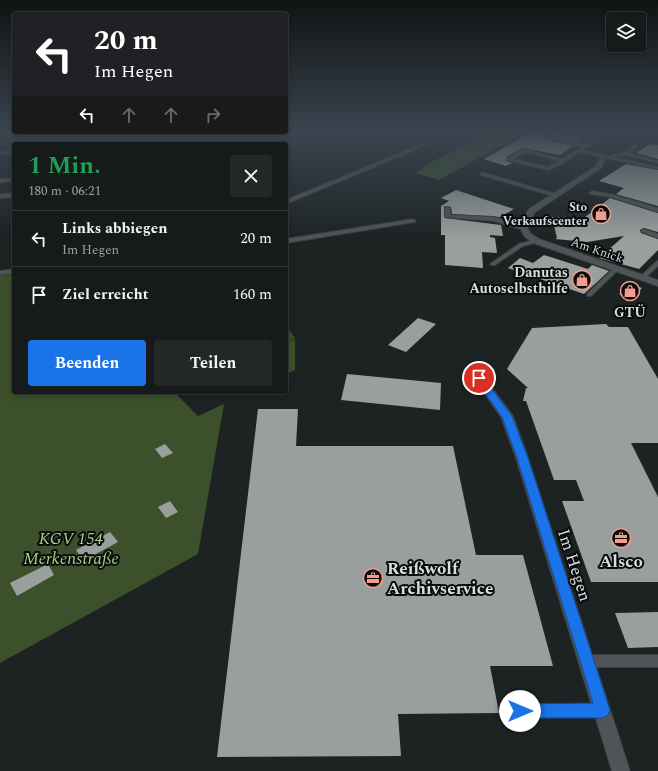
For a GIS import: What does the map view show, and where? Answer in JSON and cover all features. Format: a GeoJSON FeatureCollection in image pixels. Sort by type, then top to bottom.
{"type":"FeatureCollection","features":[{"type":"Feature","properties":{"kind":"street"},"geometry":{"type":"LineString","coordinates":[[524,228],[523,225],[532,211],[597,168]]}},
{"type":"Feature","properties":{"kind":"street","name":"Am Knick"},"geometry":{"type":"LineString","coordinates":[[524,228],[527,234],[536,241],[658,283]]}},
{"type":"Feature","properties":{"kind":"street","name":"Im Hegen"},"geometry":{"type":"LineString","coordinates":[[479,378],[507,416],[522,458],[622,771]]}},
{"type":"Feature","properties":{"kind":"lane"},"geometry":{"type":"LineString","coordinates":[[288,201],[368,168]]}},
{"type":"Feature","properties":{"kind":"lane"},"geometry":{"type":"LineString","coordinates":[[542,168],[549,170],[552,168]]}},
{"type":"Feature","properties":{"kind":"lane"},"geometry":{"type":"LineString","coordinates":[[483,174],[556,195]]}},
{"type":"Feature","properties":{"kind":"lane"},"geometry":{"type":"LineString","coordinates":[[0,181],[12,180]]}},
{"type":"Feature","properties":{"kind":"lane"},"geometry":{"type":"LineString","coordinates":[[592,193],[612,196],[658,210]]}},
{"type":"Feature","properties":{"kind":"lane"},"geometry":{"type":"LineString","coordinates":[[0,196],[12,195]]}},
{"type":"Feature","properties":{"kind":"lane"},"geometry":{"type":"LineString","coordinates":[[447,208],[447,216],[494,219],[524,228]]}},
{"type":"Feature","properties":{"kind":"lane"},"geometry":{"type":"LineString","coordinates":[[288,241],[413,221]]}},
{"type":"Feature","properties":{"kind":"lane"},"geometry":{"type":"LineString","coordinates":[[644,231],[658,236]]}},
{"type":"Feature","properties":{"kind":"lane"},"geometry":{"type":"LineString","coordinates":[[492,264],[521,245],[536,241]]}},
{"type":"Feature","properties":{"kind":"lane"},"geometry":{"type":"LineString","coordinates":[[642,278],[658,263]]}},
{"type":"Feature","properties":{"kind":"lane"},"geometry":{"type":"LineString","coordinates":[[589,295],[616,269]]}},
{"type":"Feature","properties":{"kind":"lane"},"geometry":{"type":"LineString","coordinates":[[0,273],[12,271]]}},
{"type":"Feature","properties":{"kind":"lane"},"geometry":{"type":"LineString","coordinates":[[587,661],[658,661]]}},
{"type":"Feature","properties":{"kind":"lane"},"geometry":{"type":"LineString","coordinates":[[520,711],[603,710]]}},
{"type":"Feature","properties":{"kind":"green space"},"geometry":{"type":"Polygon","coordinates":[[[422,168],[461,168],[439,180],[416,173],[422,168]]]}},
{"type":"Feature","properties":{"kind":"green space","name":"KGV 154 Merkenstraße"},"geometry":{"type":"Polygon","coordinates":[[[12,271],[12,394],[176,394],[198,416],[224,404],[198,554],[0,663],[0,272],[12,271]]]}},
{"type":"Feature","properties":{"kind":"green space"},"geometry":{"type":"Polygon","coordinates":[[[288,329],[295,338],[288,341],[288,329]]]}},
{"type":"Feature","properties":{"kind":"green space"},"geometry":{"type":"Polygon","coordinates":[[[295,339],[295,370],[288,373],[288,341],[295,339]]]}},
{"type":"Feature","properties":{"kind":"building"},"geometry":{"type":"Polygon","coordinates":[[[620,168],[647,168],[658,170],[658,206],[616,194],[624,188],[599,181],[620,168]]]}},
{"type":"Feature","properties":{"kind":"building"},"geometry":{"type":"Polygon","coordinates":[[[456,190],[514,209],[500,217],[452,214],[451,207],[444,206],[445,218],[501,225],[503,236],[490,235],[490,237],[495,238],[497,253],[482,252],[483,268],[445,265],[445,235],[441,235],[441,206],[449,201],[441,198],[456,190]]]}},
{"type":"Feature","properties":{"kind":"building"},"geometry":{"type":"Polygon","coordinates":[[[610,198],[658,213],[658,232],[644,228],[640,230],[641,233],[658,239],[658,250],[639,269],[599,258],[624,236],[587,242],[555,239],[557,238],[552,217],[570,218],[572,227],[610,198]]]}},
{"type":"Feature","properties":{"kind":"building"},"geometry":{"type":"Polygon","coordinates":[[[544,255],[588,269],[592,265],[609,271],[584,294],[508,268],[520,258],[533,263],[544,255]]]}},
{"type":"Feature","properties":{"kind":"building"},"geometry":{"type":"Polygon","coordinates":[[[630,284],[642,288],[631,299],[619,294],[630,284]]]}},
{"type":"Feature","properties":{"kind":"building"},"geometry":{"type":"Polygon","coordinates":[[[418,318],[436,324],[406,352],[388,345],[418,318]]]}},
{"type":"Feature","properties":{"kind":"building"},"geometry":{"type":"Polygon","coordinates":[[[606,324],[609,327],[628,327],[658,379],[658,443],[631,443],[658,497],[658,582],[591,582],[562,501],[584,501],[576,480],[554,480],[526,401],[523,401],[526,388],[528,388],[507,369],[532,328],[606,324]]]}},
{"type":"Feature","properties":{"kind":"building"},"geometry":{"type":"Polygon","coordinates":[[[347,374],[441,383],[440,410],[341,400],[347,374]]]}},
{"type":"Feature","properties":{"kind":"building"},"geometry":{"type":"Polygon","coordinates":[[[258,409],[298,409],[296,446],[453,446],[476,555],[523,555],[553,666],[490,666],[499,713],[398,714],[401,756],[217,757],[258,409]]]}},
{"type":"Feature","properties":{"kind":"building"},"geometry":{"type":"Polygon","coordinates":[[[165,444],[173,453],[162,458],[155,449],[165,444]]]}},
{"type":"Feature","properties":{"kind":"building"},"geometry":{"type":"Polygon","coordinates":[[[170,501],[178,512],[166,518],[158,507],[170,501]]]}},
{"type":"Feature","properties":{"kind":"building"},"geometry":{"type":"Polygon","coordinates":[[[110,532],[118,542],[83,561],[76,550],[110,532]]]}},
{"type":"Feature","properties":{"kind":"building"},"geometry":{"type":"Polygon","coordinates":[[[48,564],[54,575],[17,596],[10,583],[48,564]]]}},
{"type":"Feature","properties":{"kind":"building"},"geometry":{"type":"Polygon","coordinates":[[[658,612],[658,647],[628,648],[615,613],[658,612]]]}},
{"type":"Feature","properties":{"kind":"place","name":"Sto Verkaufscenter"},"geometry":{"type":"Point","coordinates":[601,214]}},
{"type":"Feature","properties":{"kind":"place","name":"Danutas Autoselbsthilfe"},"geometry":{"type":"Point","coordinates":[582,280]}},
{"type":"Feature","properties":{"kind":"place","name":"GTÜ"},"geometry":{"type":"Point","coordinates":[630,291]}},
{"type":"Feature","properties":{"kind":"place","name":"Alsco"},"geometry":{"type":"Point","coordinates":[621,538]}},
{"type":"Feature","properties":{"kind":"place","name":"Reißwolf Archivservice"},"geometry":{"type":"Point","coordinates":[373,578]}},
{"type":"Feature","properties":{"kind":"route"},"geometry":{"type":"LineString","coordinates":[[479,378],[507,416],[522,458],[603,710],[520,711]]}}]}
